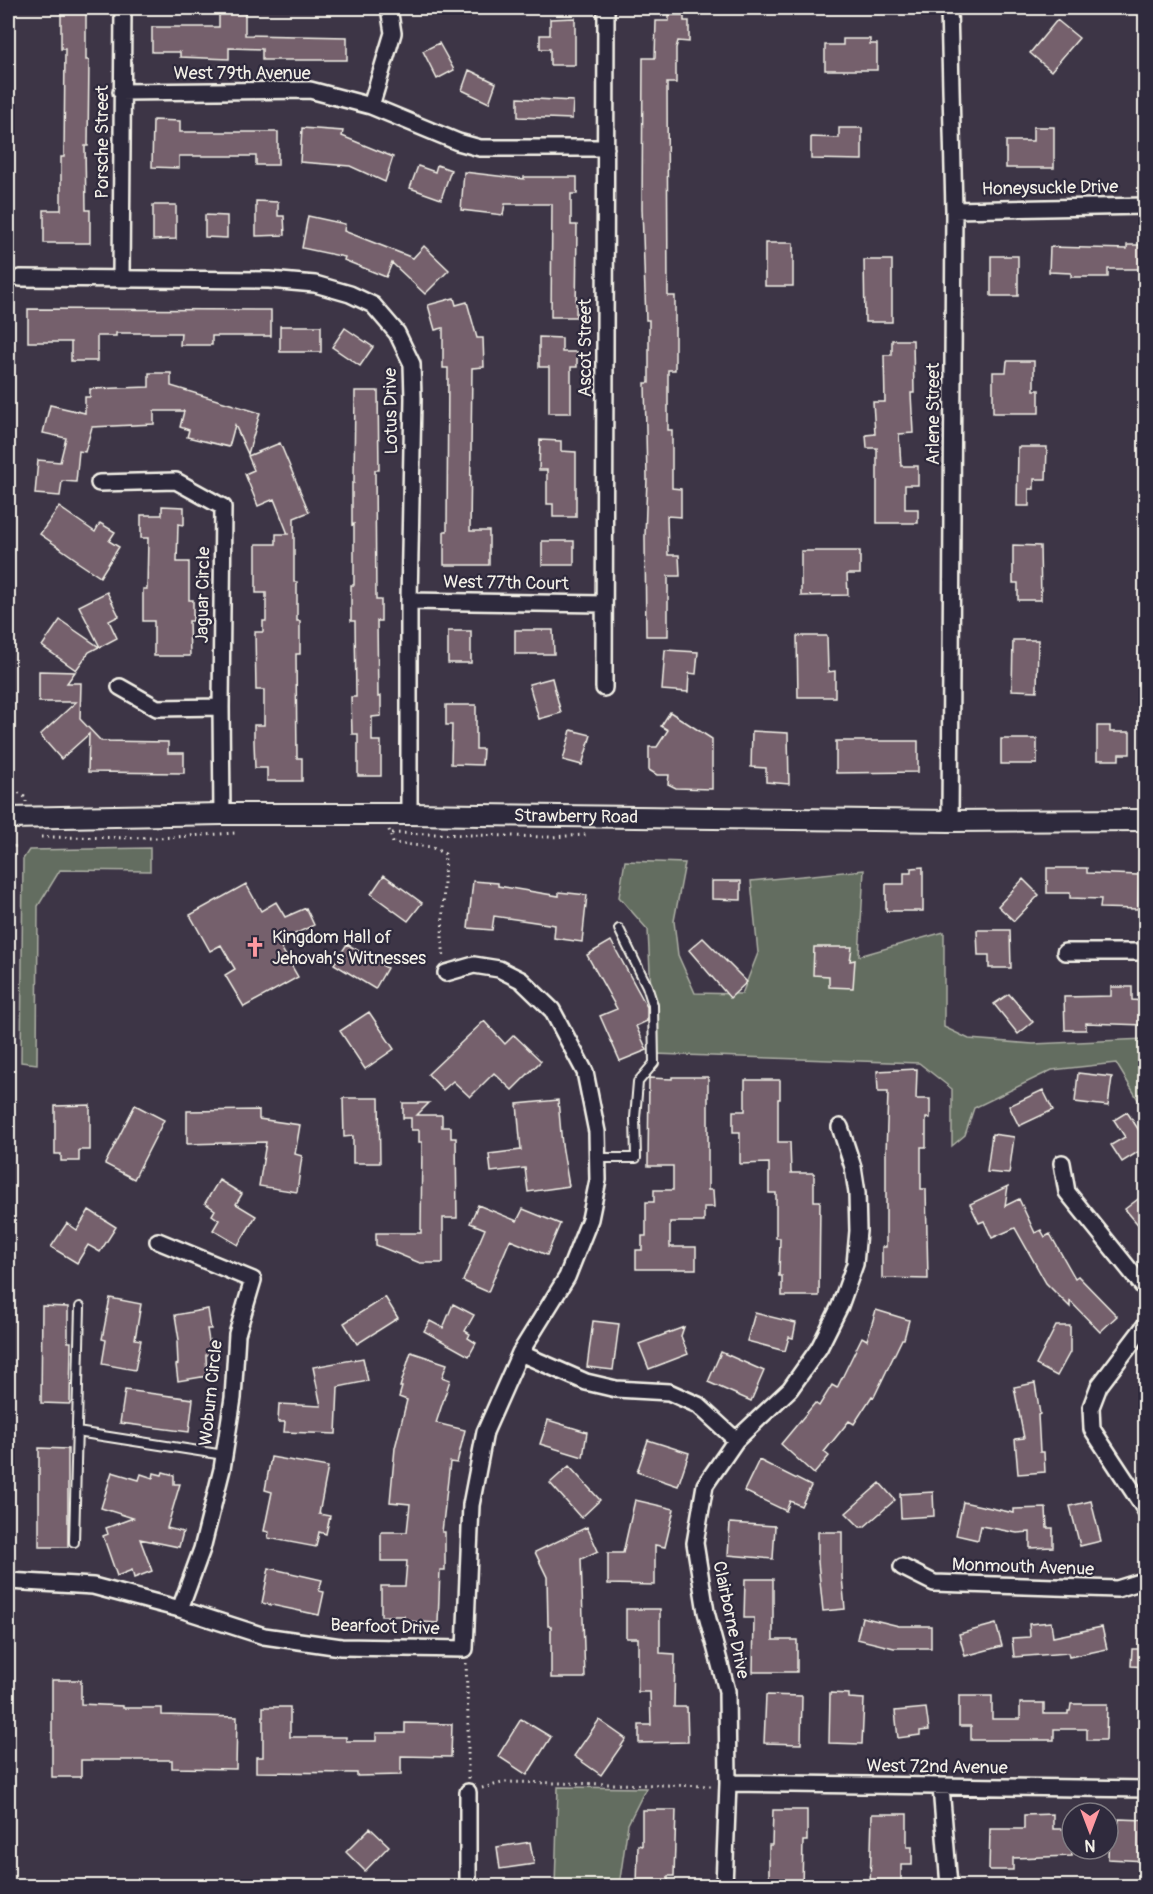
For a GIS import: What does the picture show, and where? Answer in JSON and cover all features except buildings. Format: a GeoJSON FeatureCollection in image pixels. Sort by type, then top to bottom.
{"type":"FeatureCollection","features":[{"type":"Feature","properties":{"kind":"street","name":"Porsche Street"},"geometry":{"type":"LineString","coordinates":[[121,278],[123,8]]}},
{"type":"Feature","properties":{"kind":"street"},"geometry":{"type":"LineString","coordinates":[[371,106],[393,33],[390,8]]}},
{"type":"Feature","properties":{"kind":"street","name":"Ascot Street"},"geometry":{"type":"LineString","coordinates":[[604,688],[606,8]]}},
{"type":"Feature","properties":{"kind":"street","name":"Arlene Street"},"geometry":{"type":"LineString","coordinates":[[949,8],[954,210],[950,821]]}},
{"type":"Feature","properties":{"kind":"street","name":"West 79th Avenue"},"geometry":{"type":"LineString","coordinates":[[121,92],[310,90],[371,106],[459,142],[480,148],[606,148]]}},
{"type":"Feature","properties":{"kind":"street","name":"Honeysuckle Drive"},"geometry":{"type":"LineString","coordinates":[[954,210],[1146,206]]}},
{"type":"Feature","properties":{"kind":"street","name":"Lotus Drive"},"geometry":{"type":"LineString","coordinates":[[20,278],[269,280],[315,284],[350,294],[373,305],[397,333],[412,364],[413,398],[409,601],[409,814]]}},
{"type":"Feature","properties":{"kind":"street","name":"Jaguar Circle"},"geometry":{"type":"LineString","coordinates":[[99,483],[176,481],[223,507],[222,814]]}},
{"type":"Feature","properties":{"kind":"street","name":"West 77th Court"},"geometry":{"type":"LineString","coordinates":[[409,601],[603,604]]}},
{"type":"Feature","properties":{"kind":"street"},"geometry":{"type":"LineString","coordinates":[[120,687],[157,708],[221,707]]}},
{"type":"Feature","properties":{"kind":"street","name":"Strawberry Road"},"geometry":{"type":"LineString","coordinates":[[8,818],[222,814],[409,814],[950,821],[1146,820]]}},
{"type":"Feature","properties":{"kind":"street"},"geometry":{"type":"LineString","coordinates":[[1065,952],[1146,952]]}},
{"type":"Feature","properties":{"kind":"street","name":"Bearfoot Drive"},"geometry":{"type":"LineString","coordinates":[[8,1581],[93,1586],[180,1609],[264,1636],[341,1647],[465,1649],[471,1505],[485,1432],[520,1353],[567,1276],[590,1219],[598,1180],[597,1132],[585,1072],[552,1010],[521,980],[499,969],[474,965],[446,973]]}},
{"type":"Feature","properties":{"kind":"street","name":"Clairborne Drive"},"geometry":{"type":"LineString","coordinates":[[724,1887],[728,1785],[727,1691],[706,1612],[695,1543],[705,1485],[736,1440],[790,1389],[819,1348],[840,1306],[855,1264],[858,1231],[857,1193],[853,1167],[840,1127]]}},
{"type":"Feature","properties":{"kind":"street"},"geometry":{"type":"LineString","coordinates":[[1062,1163],[1067,1191],[1146,1290]]}},
{"type":"Feature","properties":{"kind":"street","name":"Woburn Circle"},"geometry":{"type":"LineString","coordinates":[[158,1241],[253,1280],[237,1334],[233,1398],[224,1455],[202,1549],[180,1609]]}},
{"type":"Feature","properties":{"kind":"street"},"geometry":{"type":"LineString","coordinates":[[1146,1324],[1099,1386],[1091,1407],[1092,1429],[1146,1511]]}},
{"type":"Feature","properties":{"kind":"street"},"geometry":{"type":"LineString","coordinates":[[520,1353],[586,1382],[616,1389],[669,1392],[699,1405],[736,1440]]}},
{"type":"Feature","properties":{"kind":"street","name":"Monmouth Avenue"},"geometry":{"type":"LineString","coordinates":[[902,1567],[934,1583],[1116,1589],[1146,1580]]}},
{"type":"Feature","properties":{"kind":"street","name":"West 72nd Avenue"},"geometry":{"type":"LineString","coordinates":[[728,1785],[1146,1789]]}},
{"type":"Feature","properties":{"kind":"street"},"geometry":{"type":"LineString","coordinates":[[941,1787],[949,1887]]}},
{"type":"Feature","properties":{"kind":"street"},"geometry":{"type":"LineString","coordinates":[[468,1792],[468,1887]]}},
{"type":"Feature","properties":{"kind":"lane"},"geometry":{"type":"LineString","coordinates":[[597,1158],[636,1158],[635,1118],[638,1082],[654,1063],[653,1005],[619,929]]}},
{"type":"Feature","properties":{"kind":"lane"},"geometry":{"type":"LineString","coordinates":[[74,1542],[80,1307]]}},
{"type":"Feature","properties":{"kind":"lane"},"geometry":{"type":"LineString","coordinates":[[77,1432],[224,1455]]}},
{"type":"Feature","properties":{"kind":"path"},"geometry":{"type":"LineString","coordinates":[[8,789],[14,789]]}},
{"type":"Feature","properties":{"kind":"path"},"geometry":{"type":"LineString","coordinates":[[389,833],[393,843],[431,847],[445,854],[442,938],[446,973]]}},
{"type":"Feature","properties":{"kind":"path"},"geometry":{"type":"LineString","coordinates":[[8,847],[18,846]]}},
{"type":"Feature","properties":{"kind":"path"},"geometry":{"type":"LineString","coordinates":[[465,1649],[468,1792],[506,1782],[728,1785]]}},
{"type":"Feature","properties":{"kind":"green space"},"geometry":{"type":"Polygon","coordinates":[[[150,848],[150,871],[60,870],[38,906],[37,1064],[21,1062],[23,859],[29,850],[150,848]]]}},
{"type":"Feature","properties":{"kind":"green space"},"geometry":{"type":"Polygon","coordinates":[[[625,861],[685,863],[674,921],[678,955],[695,993],[742,994],[758,953],[751,881],[864,870],[859,956],[944,932],[944,1027],[969,1039],[1033,1044],[1145,1039],[1145,1111],[1116,1063],[1052,1070],[974,1108],[965,1135],[952,1146],[952,1089],[919,1063],[654,1054],[648,930],[619,897],[625,861]]]}},
{"type":"Feature","properties":{"kind":"green space"},"geometry":{"type":"Polygon","coordinates":[[[558,1787],[646,1788],[628,1824],[619,1886],[555,1886],[558,1787]]]}},
{"type":"Feature","properties":{"kind":"place","name":"Kingdom Hall of Jehovah’s Witnesses"},"geometry":{"type":"Point","coordinates":[255,947]}}]}
